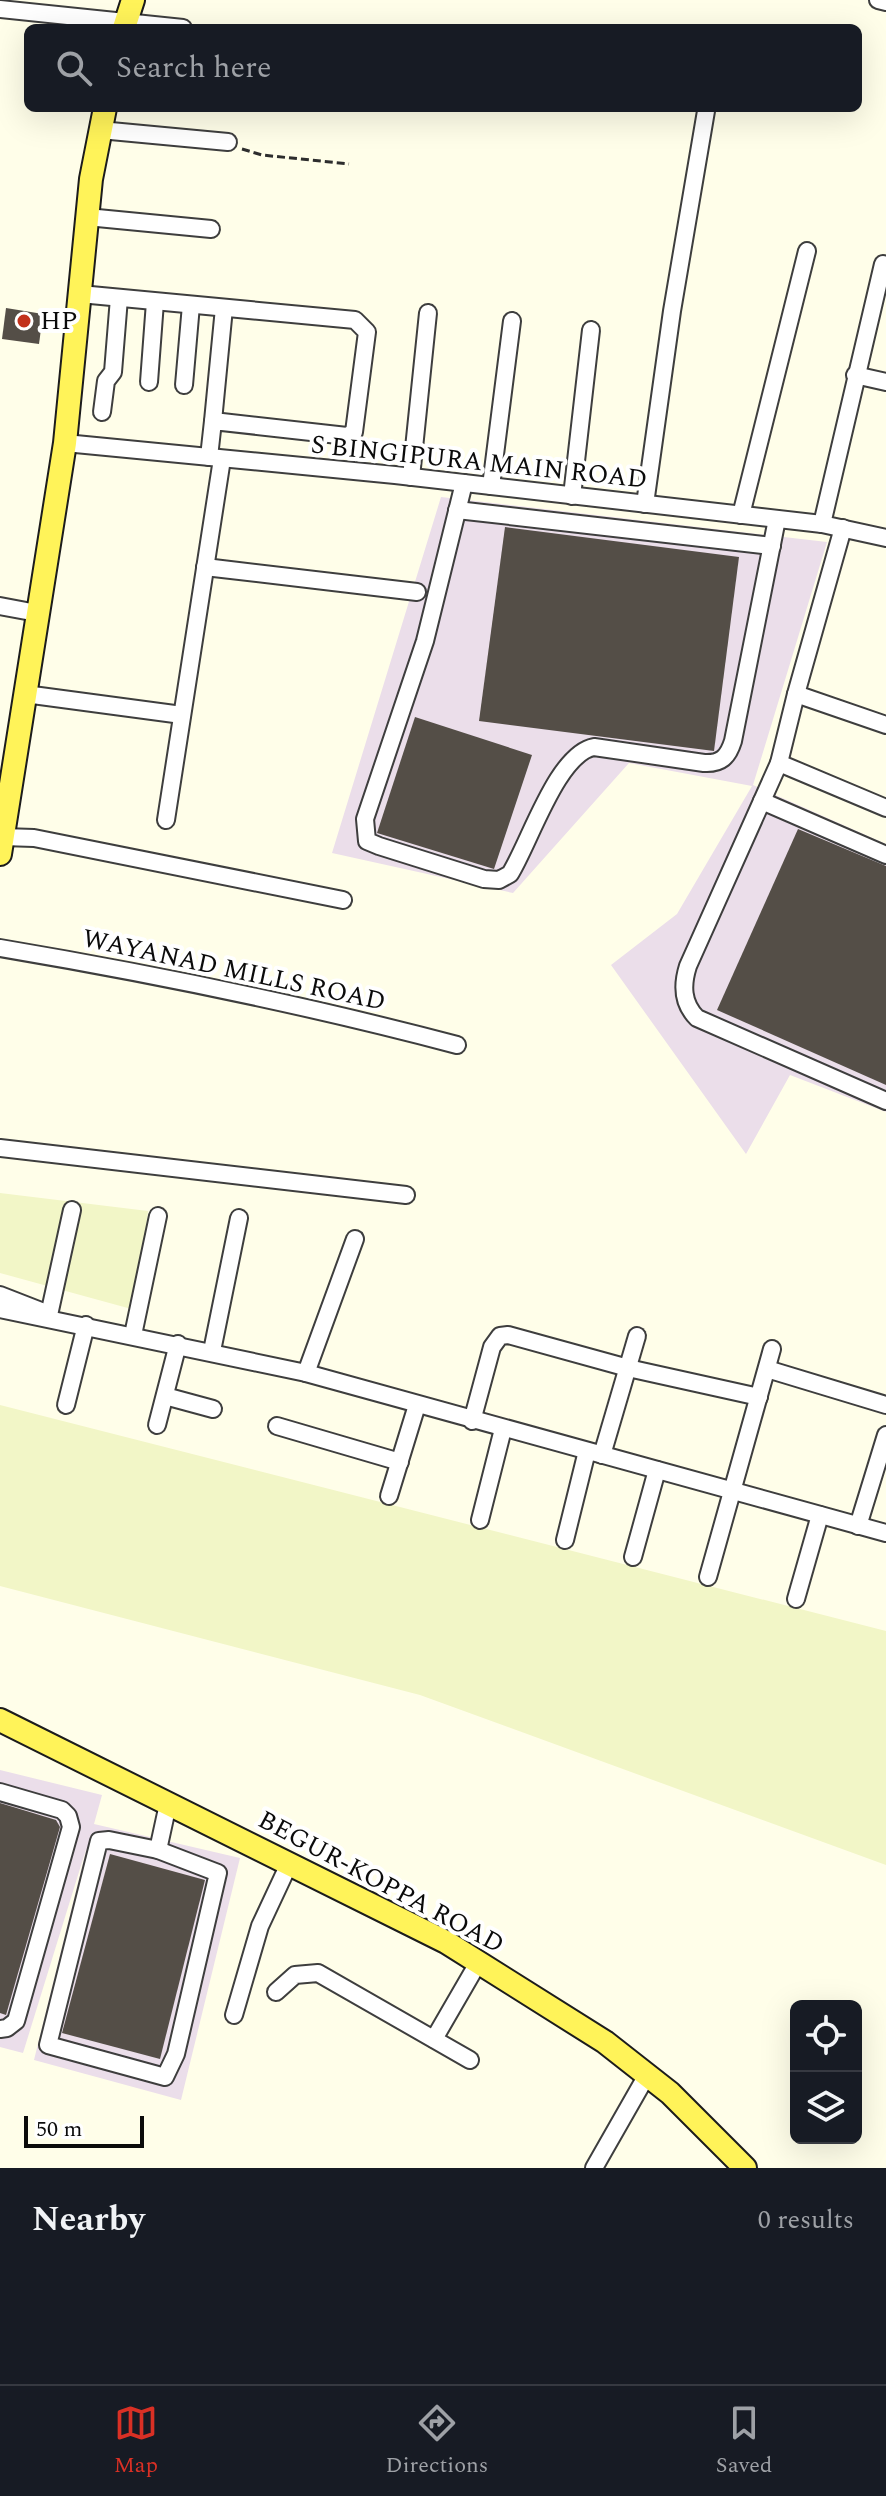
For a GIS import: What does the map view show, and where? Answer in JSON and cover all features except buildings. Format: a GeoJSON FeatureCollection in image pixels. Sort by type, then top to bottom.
{"type":"FeatureCollection","features":[{"type":"Feature","properties":{"kind":"main road"},"geometry":{"type":"LineString","coordinates":[[125,24],[133,0]]}},
{"type":"Feature","properties":{"kind":"main road"},"geometry":{"type":"LineString","coordinates":[[2,839],[65,443],[87,217],[102,119]]}},
{"type":"Feature","properties":{"kind":"main road","name":"BEGUR-KOPPA ROAD"},"geometry":{"type":"LineString","coordinates":[[0,1720],[446,1942],[605,2042],[647,2075],[745,2168]]}},
{"type":"Feature","properties":{"kind":"street"},"geometry":{"type":"LineString","coordinates":[[878,0],[886,2]]}},
{"type":"Feature","properties":{"kind":"street"},"geometry":{"type":"LineString","coordinates":[[0,9],[117,24]]}},
{"type":"Feature","properties":{"kind":"street"},"geometry":{"type":"LineString","coordinates":[[645,504],[672,311],[706,112]]}},
{"type":"Feature","properties":{"kind":"street"},"geometry":{"type":"LineString","coordinates":[[102,119],[228,142]]}},
{"type":"Feature","properties":{"kind":"street"},"geometry":{"type":"LineString","coordinates":[[87,217],[211,229]]}},
{"type":"Feature","properties":{"kind":"street"},"geometry":{"type":"LineString","coordinates":[[741,515],[807,251]]}},
{"type":"Feature","properties":{"kind":"street"},"geometry":{"type":"LineString","coordinates":[[822,524],[883,264]]}},
{"type":"Feature","properties":{"kind":"street"},"geometry":{"type":"LineString","coordinates":[[80,294],[355,320],[367,332],[354,432],[347,436],[213,421]]}},
{"type":"Feature","properties":{"kind":"street"},"geometry":{"type":"LineString","coordinates":[[102,412],[106,381],[113,372],[119,298]]}},
{"type":"Feature","properties":{"kind":"street"},"geometry":{"type":"LineString","coordinates":[[149,382],[155,302]]}},
{"type":"Feature","properties":{"kind":"street"},"geometry":{"type":"LineString","coordinates":[[184,385],[191,305]]}},
{"type":"Feature","properties":{"kind":"street"},"geometry":{"type":"LineString","coordinates":[[166,820],[205,567],[215,458],[213,421],[224,308]]}},
{"type":"Feature","properties":{"kind":"street"},"geometry":{"type":"LineString","coordinates":[[411,477],[428,313]]}},
{"type":"Feature","properties":{"kind":"street"},"geometry":{"type":"LineString","coordinates":[[491,486],[512,321]]}},
{"type":"Feature","properties":{"kind":"street"},"geometry":{"type":"LineString","coordinates":[[572,496],[591,330]]}},
{"type":"Feature","properties":{"kind":"street"},"geometry":{"type":"LineString","coordinates":[[855,375],[886,382]]}},
{"type":"Feature","properties":{"kind":"street","name":"S BINGIPURA MAIN ROAD"},"geometry":{"type":"LineString","coordinates":[[65,443],[411,477],[822,524],[886,538]]}},
{"type":"Feature","properties":{"kind":"street"},"geometry":{"type":"LineString","coordinates":[[464,483],[425,641],[365,819],[364,832],[367,841],[379,846],[484,879],[499,880],[510,874],[567,765],[583,749],[594,747],[716,764],[725,758],[733,741],[777,519]]}},
{"type":"Feature","properties":{"kind":"street"},"geometry":{"type":"LineString","coordinates":[[457,510],[772,546]]}},
{"type":"Feature","properties":{"kind":"street"},"geometry":{"type":"LineString","coordinates":[[843,528],[779,763],[688,966],[684,986],[687,1009],[697,1018],[886,1101]]}},
{"type":"Feature","properties":{"kind":"street"},"geometry":{"type":"LineString","coordinates":[[205,567],[417,592]]}},
{"type":"Feature","properties":{"kind":"street"},"geometry":{"type":"LineString","coordinates":[[0,606],[37,613]]}},
{"type":"Feature","properties":{"kind":"street"},"geometry":{"type":"LineString","coordinates":[[25,694],[182,715]]}},
{"type":"Feature","properties":{"kind":"street"},"geometry":{"type":"LineString","coordinates":[[796,694],[886,725]]}},
{"type":"Feature","properties":{"kind":"street"},"geometry":{"type":"LineString","coordinates":[[779,763],[886,808]]}},
{"type":"Feature","properties":{"kind":"street"},"geometry":{"type":"LineString","coordinates":[[762,801],[886,855]]}},
{"type":"Feature","properties":{"kind":"street"},"geometry":{"type":"LineString","coordinates":[[2,839],[34,838],[343,900]]}},
{"type":"Feature","properties":{"kind":"street","name":"WAYANAD MILLS ROAD"},"geometry":{"type":"LineString","coordinates":[[0,948],[113,967],[336,1013],[457,1045]]}},
{"type":"Feature","properties":{"kind":"street"},"geometry":{"type":"LineString","coordinates":[[0,1148],[406,1195]]}},
{"type":"Feature","properties":{"kind":"street"},"geometry":{"type":"LineString","coordinates":[[53,1317],[72,1210]]}},
{"type":"Feature","properties":{"kind":"street"},"geometry":{"type":"LineString","coordinates":[[133,1335],[158,1216]]}},
{"type":"Feature","properties":{"kind":"street"},"geometry":{"type":"LineString","coordinates":[[212,1351],[239,1218]]}},
{"type":"Feature","properties":{"kind":"street"},"geometry":{"type":"LineString","coordinates":[[306,1373],[355,1239]]}},
{"type":"Feature","properties":{"kind":"street"},"geometry":{"type":"LineString","coordinates":[[0,1295],[53,1317]]}},
{"type":"Feature","properties":{"kind":"street"},"geometry":{"type":"LineString","coordinates":[[0,1309],[53,1317],[306,1373],[886,1533]]}},
{"type":"Feature","properties":{"kind":"street"},"geometry":{"type":"LineString","coordinates":[[66,1405],[86,1325]]}},
{"type":"Feature","properties":{"kind":"street"},"geometry":{"type":"LineString","coordinates":[[472,1421],[492,1347],[500,1336],[508,1335],[628,1368],[759,1397]]}},
{"type":"Feature","properties":{"kind":"street"},"geometry":{"type":"LineString","coordinates":[[565,1540],[637,1336]]}},
{"type":"Feature","properties":{"kind":"street"},"geometry":{"type":"LineString","coordinates":[[157,1425],[178,1344]]}},
{"type":"Feature","properties":{"kind":"street"},"geometry":{"type":"LineString","coordinates":[[708,1577],[772,1349]]}},
{"type":"Feature","properties":{"kind":"street"},"geometry":{"type":"LineString","coordinates":[[767,1369],[886,1405]]}},
{"type":"Feature","properties":{"kind":"street"},"geometry":{"type":"LineString","coordinates":[[165,1396],[213,1409]]}},
{"type":"Feature","properties":{"kind":"street"},"geometry":{"type":"LineString","coordinates":[[389,1496],[417,1405]]}},
{"type":"Feature","properties":{"kind":"street"},"geometry":{"type":"LineString","coordinates":[[277,1426],[400,1462]]}},
{"type":"Feature","properties":{"kind":"street"},"geometry":{"type":"LineString","coordinates":[[480,1520],[503,1429]]}},
{"type":"Feature","properties":{"kind":"street"},"geometry":{"type":"LineString","coordinates":[[858,1526],[886,1435]]}},
{"type":"Feature","properties":{"kind":"street"},"geometry":{"type":"LineString","coordinates":[[633,1557],[657,1470]]}},
{"type":"Feature","properties":{"kind":"street"},"geometry":{"type":"LineString","coordinates":[[796,1599],[820,1515]]}},
{"type":"Feature","properties":{"kind":"street"},"geometry":{"type":"LineString","coordinates":[[0,1792],[62,1810],[68,1816],[71,1827],[16,2021],[0,2029]]}},
{"type":"Feature","properties":{"kind":"street"},"geometry":{"type":"LineString","coordinates":[[158,1850],[168,1804]]}},
{"type":"Feature","properties":{"kind":"street"},"geometry":{"type":"LineString","coordinates":[[99,1841],[158,1850],[218,1873],[176,2054],[165,2077],[48,2045],[99,1841]]}},
{"type":"Feature","properties":{"kind":"street"},"geometry":{"type":"LineString","coordinates":[[234,2015],[260,1926],[289,1864]]}},
{"type":"Feature","properties":{"kind":"street"},"geometry":{"type":"LineString","coordinates":[[434,2039],[478,1963]]}},
{"type":"Feature","properties":{"kind":"street"},"geometry":{"type":"LineString","coordinates":[[276,1992],[295,1975],[318,1973],[470,2060]]}},
{"type":"Feature","properties":{"kind":"street"},"geometry":{"type":"LineString","coordinates":[[596,2167],[647,2075]]}},
{"type":"Feature","properties":{"kind":"path"},"geometry":{"type":"LineString","coordinates":[[228,142],[262,155],[349,164]]}},
{"type":"Feature","properties":{"kind":"shaded area"},"geometry":{"type":"Polygon","coordinates":[[[441,497],[827,542],[753,785],[886,844],[886,1112],[790,1075],[746,1154],[611,965],[677,914],[752,786],[629,763],[513,893],[332,853],[441,497]]]}},
{"type":"Feature","properties":{"kind":"shaded area"},"geometry":{"type":"Polygon","coordinates":[[[0,1770],[102,1795],[94,1824],[240,1858],[181,2100],[34,2060],[87,1846],[23,2053],[0,2047],[0,1770]]]}},
{"type":"Feature","properties":{"kind":"green space"},"geometry":{"type":"Polygon","coordinates":[[[0,1193],[148,1211],[135,1310],[0,1273],[0,1193]]]}},
{"type":"Feature","properties":{"kind":"green space"},"geometry":{"type":"Polygon","coordinates":[[[0,1405],[886,1631],[886,1865],[420,1695],[0,1586],[0,1405]]]}},
{"type":"Feature","properties":{"kind":"place","name":"HP"},"geometry":{"type":"Point","coordinates":[24,321]}}]}
